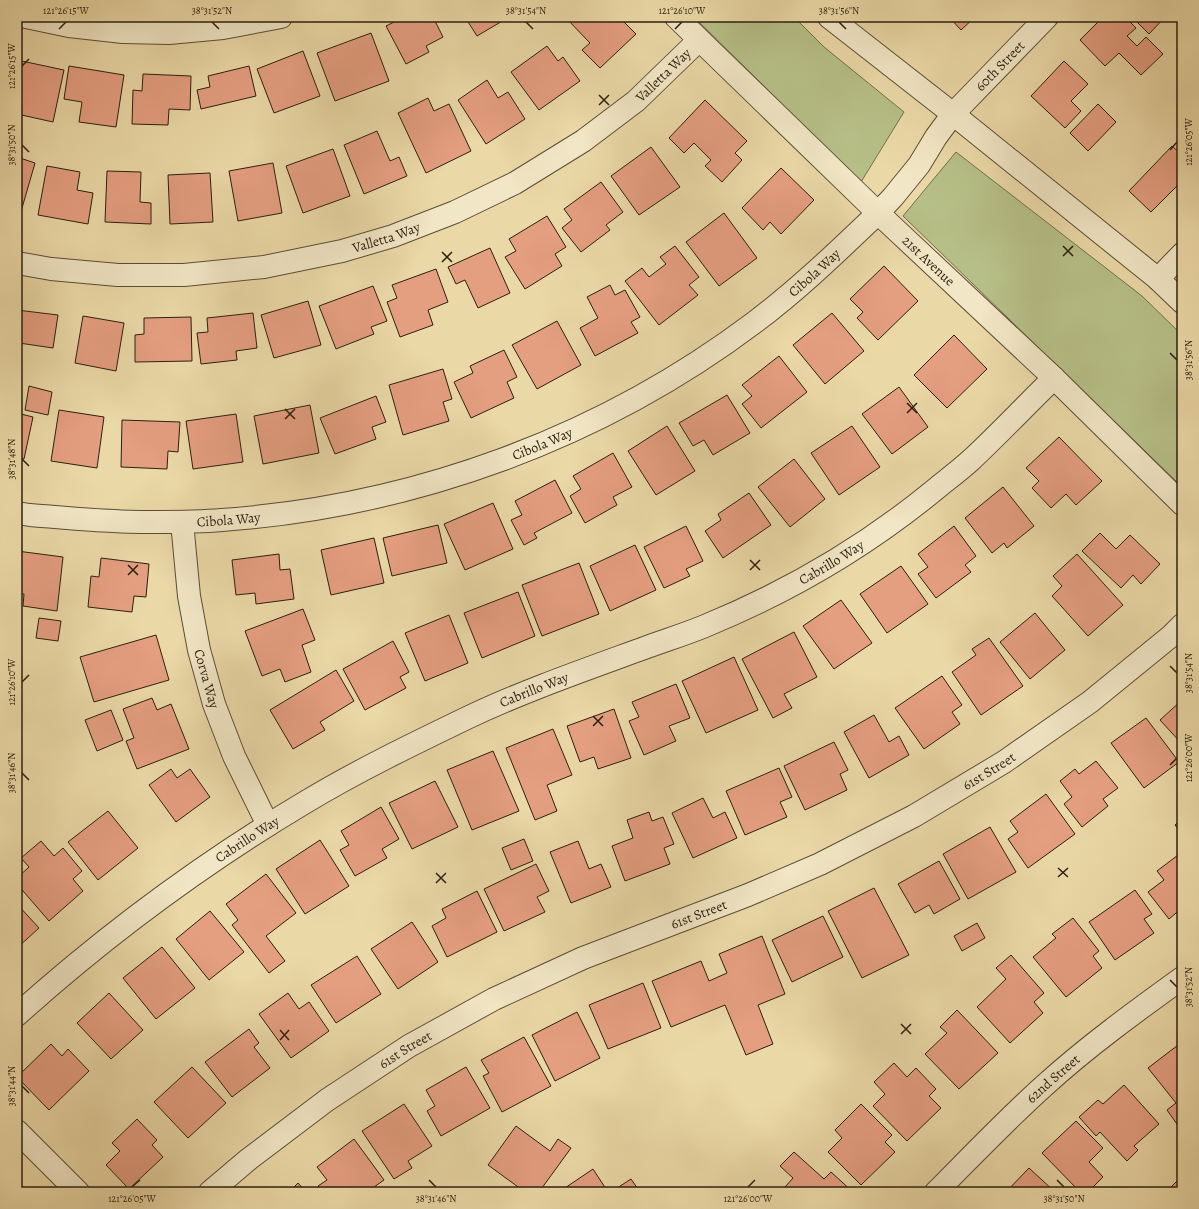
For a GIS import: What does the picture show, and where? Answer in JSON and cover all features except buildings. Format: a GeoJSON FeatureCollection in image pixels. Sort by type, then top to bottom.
{"type":"FeatureCollection","features":[{"type":"Feature","properties":{"kind":"street"},"geometry":{"type":"LineString","coordinates":[[26,17],[69,26],[123,32],[169,33],[223,28],[281,17]]}},
{"type":"Feature","properties":{"kind":"street","name":"21st Avenue"},"geometry":{"type":"LineString","coordinates":[[676,17],[878,214],[1054,378],[1182,504]]}},
{"type":"Feature","properties":{"kind":"street"},"geometry":{"type":"LineString","coordinates":[[829,17],[953,114],[1158,279],[1182,302]]}},
{"type":"Feature","properties":{"kind":"street","name":"60th Street"},"geometry":{"type":"LineString","coordinates":[[953,114],[1047,17]]}},
{"type":"Feature","properties":{"kind":"street","name":"Valletta Way"},"geometry":{"type":"LineString","coordinates":[[17,263],[51,269],[118,275],[184,275],[264,267],[342,251],[393,236],[455,212],[515,183],[583,141],[636,101],[699,40]]}},
{"type":"Feature","properties":{"kind":"street","name":"Cibola Way"},"geometry":{"type":"LineString","coordinates":[[17,513],[117,522],[182,522],[222,520],[292,513],[358,501],[411,489],[478,469],[560,437],[623,407],[698,362],[755,322],[810,278],[878,214],[893,197],[919,165],[936,137],[953,114]]}},
{"type":"Feature","properties":{"kind":"street"},"geometry":{"type":"LineString","coordinates":[[1158,279],[1182,254]]}},
{"type":"Feature","properties":{"kind":"street","name":"Cabrillo Way"},"geometry":{"type":"LineString","coordinates":[[17,1015],[56,980],[128,922],[178,885],[307,801],[388,756],[472,716],[557,680],[706,626],[809,575],[865,541],[919,503],[970,461],[1054,378]]}},
{"type":"Feature","properties":{"kind":"street","name":"Corva Way"},"geometry":{"type":"LineString","coordinates":[[182,522],[189,596],[199,650],[214,704],[234,756],[268,825]]}},
{"type":"Feature","properties":{"kind":"street","name":"61st Street"},"geometry":{"type":"LineString","coordinates":[[210,1192],[249,1159],[327,1100],[409,1046],[494,999],[583,958],[748,895],[806,870],[914,816],[1004,762],[1090,702],[1171,636],[1182,625]]}},
{"type":"Feature","properties":{"kind":"street","name":"62nd Street"},"geometry":{"type":"LineString","coordinates":[[936,1192],[1045,1084],[1108,1031],[1182,978]]}},
{"type":"Feature","properties":{"kind":"street"},"geometry":{"type":"LineString","coordinates":[[17,1131],[78,1192]]}},
{"type":"Feature","properties":{"kind":"green space"},"geometry":{"type":"Polygon","coordinates":[[[694,17],[794,17],[824,47],[904,112],[861,182],[694,17]]]}},
{"type":"Feature","properties":{"kind":"green space"},"geometry":{"type":"Polygon","coordinates":[[[956,152],[1142,296],[1182,335],[1182,487],[903,216],[956,152]]]}}]}
